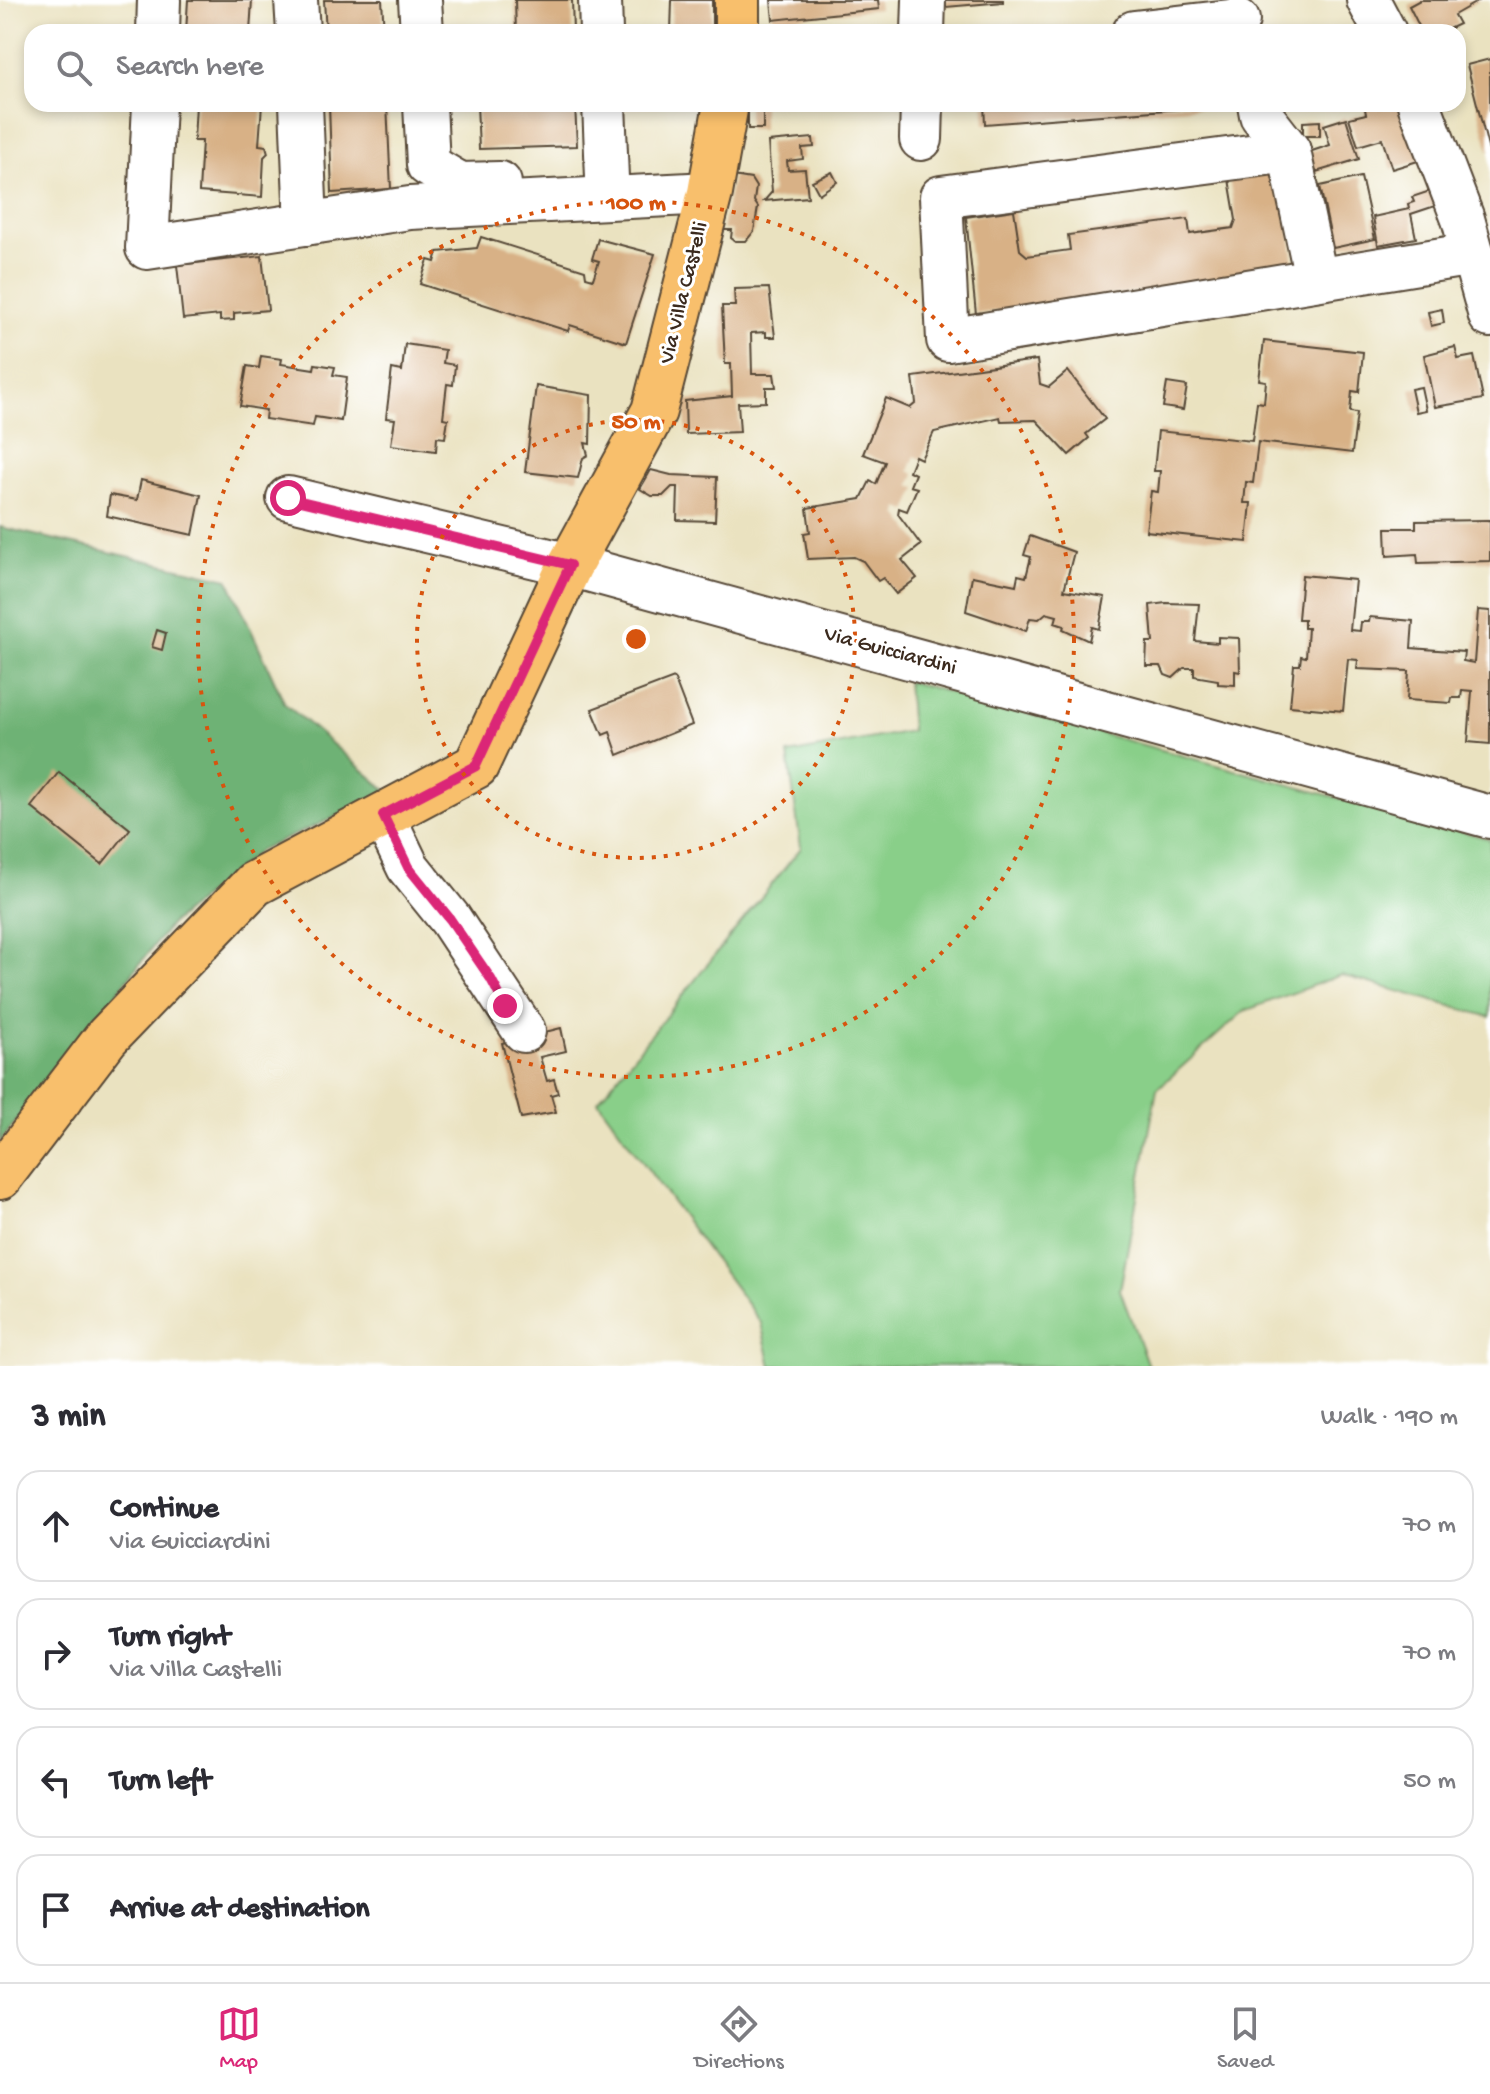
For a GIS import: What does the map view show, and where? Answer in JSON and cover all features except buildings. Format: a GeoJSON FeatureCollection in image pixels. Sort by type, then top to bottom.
{"type":"FeatureCollection","features":[{"type":"Feature","properties":{"kind":"main road"},"geometry":{"type":"LineString","coordinates":[[737,0],[737,24]]}},
{"type":"Feature","properties":{"kind":"main road","name":"Via Villa Castelli"},"geometry":{"type":"LineString","coordinates":[[0,1177],[107,1037],[254,884],[476,766],[570,565],[654,411],[711,183],[724,112]]}},
{"type":"Feature","properties":{"kind":"street"},"geometry":{"type":"LineString","coordinates":[[158,24],[159,0]]}},
{"type":"Feature","properties":{"kind":"street"},"geometry":{"type":"LineString","coordinates":[[296,0],[298,24]]}},
{"type":"Feature","properties":{"kind":"street"},"geometry":{"type":"LineString","coordinates":[[420,0],[422,24]]}},
{"type":"Feature","properties":{"kind":"street"},"geometry":{"type":"LineString","coordinates":[[600,0],[601,24]]}},
{"type":"Feature","properties":{"kind":"street"},"geometry":{"type":"LineString","coordinates":[[923,24],[924,0]]}},
{"type":"Feature","properties":{"kind":"street"},"geometry":{"type":"LineString","coordinates":[[1368,0],[1381,24]]}},
{"type":"Feature","properties":{"kind":"street"},"geometry":{"type":"LineString","coordinates":[[1189,24],[1238,17]]}},
{"type":"Feature","properties":{"kind":"street"},"geometry":{"type":"LineString","coordinates":[[154,112],[147,248],[410,208],[711,183]]}},
{"type":"Feature","properties":{"kind":"street"},"geometry":{"type":"LineString","coordinates":[[301,112],[306,224]]}},
{"type":"Feature","properties":{"kind":"street"},"geometry":{"type":"LineString","coordinates":[[425,112],[428,165],[460,184],[607,178],[711,183]]}},
{"type":"Feature","properties":{"kind":"street"},"geometry":{"type":"LineString","coordinates":[[604,112],[607,178]]}},
{"type":"Feature","properties":{"kind":"street"},"geometry":{"type":"LineString","coordinates":[[1260,112],[1289,151],[1316,278]]}},
{"type":"Feature","properties":{"kind":"street"},"geometry":{"type":"LineString","coordinates":[[1423,112],[1475,228],[1490,316]]}},
{"type":"Feature","properties":{"kind":"street"},"geometry":{"type":"LineString","coordinates":[[1289,151],[941,197],[948,340],[1316,278],[1475,228]]}},
{"type":"Feature","properties":{"kind":"street","name":"Via Guicciardini"},"geometry":{"type":"LineString","coordinates":[[288,498],[570,565],[1490,817]]}},
{"type":"Feature","properties":{"kind":"street"},"geometry":{"type":"LineString","coordinates":[[383,815],[408,867],[450,919],[524,1031]]}},
{"type":"Feature","properties":{"kind":"green space"},"geometry":{"type":"Polygon","coordinates":[[[0,527],[228,579],[285,704],[390,793],[260,850],[171,924],[0,1142],[0,527]]]}},
{"type":"Feature","properties":{"kind":"green space"},"geometry":{"type":"Polygon","coordinates":[[[907,681],[1490,839],[1490,1017],[1341,975],[1244,1011],[1157,1089],[1120,1290],[1148,1366],[771,1366],[761,1323],[598,1101],[801,848],[788,754],[911,731],[907,681]]]}},
{"type":"Feature","properties":{"kind":"route"},"geometry":{"type":"LineString","coordinates":[[288,498],[570,565],[476,766],[383,815],[408,867],[450,919],[491,979],[505,1006]]}}]}
